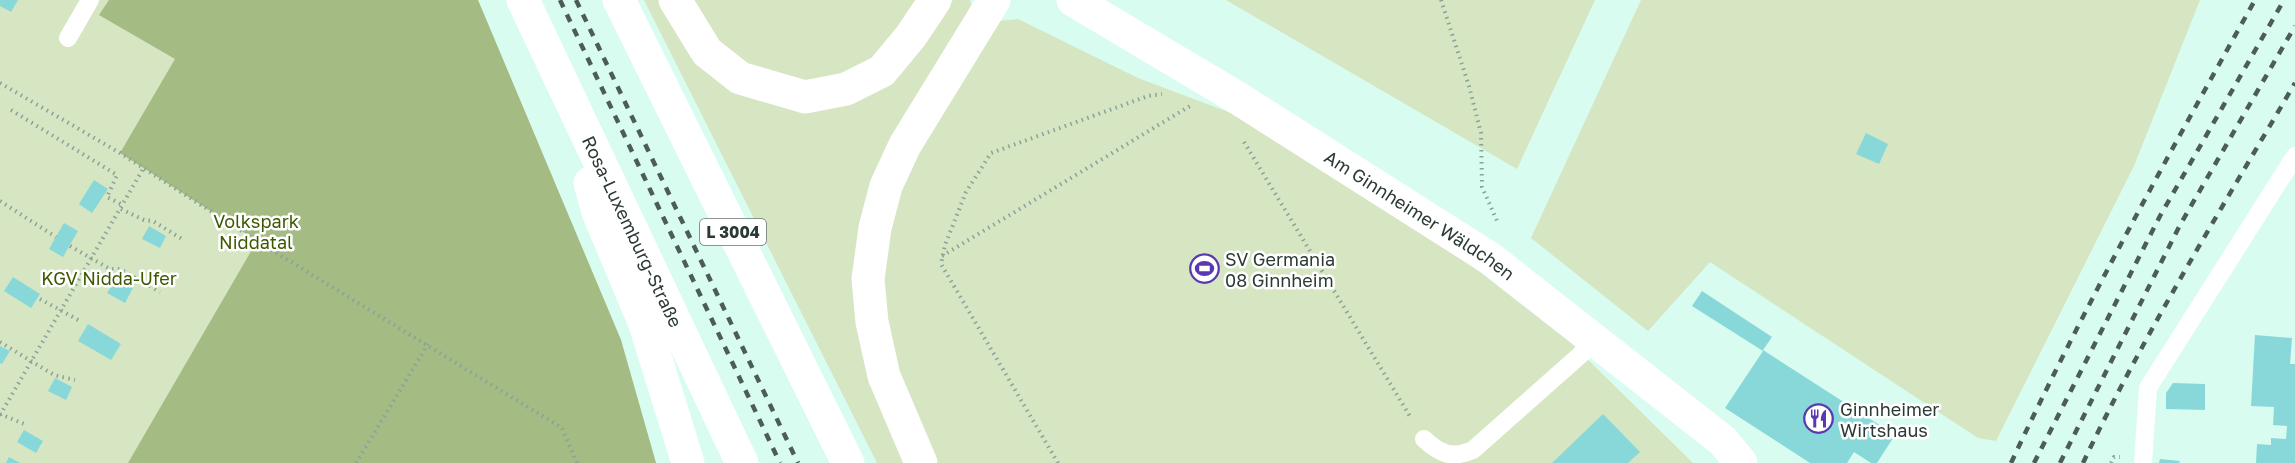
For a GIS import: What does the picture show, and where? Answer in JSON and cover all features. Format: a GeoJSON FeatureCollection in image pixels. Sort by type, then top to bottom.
{"type":"FeatureCollection","features":[{"type":"Feature","properties":{"kind":"main road","name":"Rosa-Luxemburg-Straße"},"geometry":{"type":"LineString","coordinates":[[523,0],[742,463]]}},
{"type":"Feature","properties":{"kind":"main road","name":"L 3004"},"geometry":{"type":"LineString","coordinates":[[619,0],[848,463]]}},
{"type":"Feature","properties":{"kind":"main road"},"geometry":{"type":"LineString","coordinates":[[675,0],[707,52],[740,78],[805,97],[846,89],[882,71],[911,36],[935,0]]}},
{"type":"Feature","properties":{"kind":"main road"},"geometry":{"type":"LineString","coordinates":[[921,463],[884,376],[872,322],[868,279],[875,228],[886,186],[905,145],[994,0]]}},
{"type":"Feature","properties":{"kind":"main road","name":"Am Ginnheimer Wäldchen"},"geometry":{"type":"LineString","coordinates":[[1073,0],[1236,97],[1491,259],[1723,441],[1741,463]]}},
{"type":"Feature","properties":{"kind":"main road"},"geometry":{"type":"LineString","coordinates":[[561,80],[598,212],[645,324],[687,463]]}},
{"type":"Feature","properties":{"kind":"lane"},"geometry":{"type":"LineString","coordinates":[[68,38],[90,0]]}},
{"type":"Feature","properties":{"kind":"lane"},"geometry":{"type":"LineString","coordinates":[[2143,463],[2148,388],[2295,156]]}},
{"type":"Feature","properties":{"kind":"lane"},"geometry":{"type":"LineString","coordinates":[[1424,439],[1435,449],[1447,455],[1461,455],[1473,450],[1596,341]]}},
{"type":"Feature","properties":{"kind":"path"},"geometry":{"type":"LineString","coordinates":[[1441,0],[1469,86],[1481,134],[1482,187],[1500,227]]}},
{"type":"Feature","properties":{"kind":"path"},"geometry":{"type":"LineString","coordinates":[[0,83],[120,153],[562,428],[577,463]]}},
{"type":"Feature","properties":{"kind":"path"},"geometry":{"type":"LineString","coordinates":[[1058,463],[941,264],[942,256],[966,192],[991,153],[1137,100],[1162,94]]}},
{"type":"Feature","properties":{"kind":"path"},"geometry":{"type":"LineString","coordinates":[[942,256],[1192,104]]}},
{"type":"Feature","properties":{"kind":"path"},"geometry":{"type":"LineString","coordinates":[[11,110],[117,175],[107,197],[144,220],[153,221],[182,239]]}},
{"type":"Feature","properties":{"kind":"path"},"geometry":{"type":"LineString","coordinates":[[1242,138],[1424,439]]}},
{"type":"Feature","properties":{"kind":"path"},"geometry":{"type":"LineString","coordinates":[[27,425],[0,415],[143,169]]}},
{"type":"Feature","properties":{"kind":"path"},"geometry":{"type":"LineString","coordinates":[[0,201],[56,237]]}},
{"type":"Feature","properties":{"kind":"path"},"geometry":{"type":"LineString","coordinates":[[70,246],[110,269],[120,269],[160,292]]}},
{"type":"Feature","properties":{"kind":"path"},"geometry":{"type":"LineString","coordinates":[[40,299],[82,322]]}},
{"type":"Feature","properties":{"kind":"path"},"geometry":{"type":"LineString","coordinates":[[0,342],[54,375],[75,380]]}},
{"type":"Feature","properties":{"kind":"path"},"geometry":{"type":"LineString","coordinates":[[356,463],[428,344]]}},
{"type":"Feature","properties":{"kind":"green space","name":"Volkspark Niddatal"},"geometry":{"type":"Polygon","coordinates":[[[0,0],[478,0],[621,340],[656,463],[0,463],[0,0]]]}},
{"type":"Feature","properties":{"kind":"green space","name":"Volkspark Niddatal"},"geometry":{"type":"Polygon","coordinates":[[[109,0],[478,0],[621,340],[656,463],[128,463],[257,241],[120,153],[175,59],[99,15],[109,0]]]}},
{"type":"Feature","properties":{"kind":"green space"},"geometry":{"type":"Polygon","coordinates":[[[644,0],[660,0],[804,108],[946,11],[953,0],[970,0],[972,6],[860,224],[910,463],[877,463],[644,0]]]}},
{"type":"Feature","properties":{"kind":"green space"},"geometry":{"type":"Polygon","coordinates":[[[686,0],[919,0],[874,61],[842,76],[806,80],[745,64],[719,45],[686,0]]]}},
{"type":"Feature","properties":{"kind":"green space"},"geometry":{"type":"Polygon","coordinates":[[[1226,0],[1595,0],[1517,169],[1226,0]]]}},
{"type":"Feature","properties":{"kind":"green space"},"geometry":{"type":"Polygon","coordinates":[[[1641,0],[2200,0],[2134,166],[1996,441],[1978,438],[1710,262],[1648,331],[1531,238],[1641,0]]]}},
{"type":"Feature","properties":{"kind":"green space","name":"SV Germania 08 Ginnheim"},"geometry":{"type":"Polygon","coordinates":[[[1018,19],[1138,78],[1239,116],[1448,247],[1572,344],[1693,463],[936,463],[897,373],[884,320],[883,276],[897,188],[999,21],[1018,19]]]}},
{"type":"Feature","properties":{"kind":"building"},"geometry":{"type":"Polygon","coordinates":[[[0,0],[18,0],[11,12],[0,6],[0,0]]]}},
{"type":"Feature","properties":{"kind":"building"},"geometry":{"type":"Polygon","coordinates":[[[1866,133],[1888,144],[1879,164],[1856,154],[1866,133]]]}},
{"type":"Feature","properties":{"kind":"building"},"geometry":{"type":"Polygon","coordinates":[[[94,180],[108,189],[92,213],[79,204],[94,180]]]}},
{"type":"Feature","properties":{"kind":"building"},"geometry":{"type":"Polygon","coordinates":[[[64,223],[78,231],[63,257],[49,249],[64,223]]]}},
{"type":"Feature","properties":{"kind":"building"},"geometry":{"type":"Polygon","coordinates":[[[149,226],[166,236],[160,248],[142,239],[149,226]]]}},
{"type":"Feature","properties":{"kind":"building"},"geometry":{"type":"Polygon","coordinates":[[[118,275],[135,284],[125,303],[107,293],[118,275]]]}},
{"type":"Feature","properties":{"kind":"building"},"geometry":{"type":"Polygon","coordinates":[[[13,277],[40,294],[31,308],[4,291],[13,277]]]}},
{"type":"Feature","properties":{"kind":"building"},"geometry":{"type":"Polygon","coordinates":[[[1702,291],[1772,337],[1763,350],[1895,435],[1877,463],[1871,463],[1854,452],[1847,463],[1810,463],[1725,408],[1763,351],[1692,306],[1702,291]]]}},
{"type":"Feature","properties":{"kind":"building"},"geometry":{"type":"Polygon","coordinates":[[[88,324],[121,344],[111,360],[78,341],[88,324]]]}},
{"type":"Feature","properties":{"kind":"building"},"geometry":{"type":"Polygon","coordinates":[[[2255,335],[2292,338],[2290,364],[2295,364],[2295,463],[2256,463],[2257,444],[2271,445],[2271,438],[2286,439],[2287,426],[2273,425],[2274,407],[2251,406],[2255,335]]]}},
{"type":"Feature","properties":{"kind":"building"},"geometry":{"type":"Polygon","coordinates":[[[0,346],[10,351],[2,364],[0,363],[0,346]]]}},
{"type":"Feature","properties":{"kind":"building"},"geometry":{"type":"Polygon","coordinates":[[[55,378],[72,387],[66,400],[48,391],[55,378]]]}},
{"type":"Feature","properties":{"kind":"building"},"geometry":{"type":"Polygon","coordinates":[[[2173,383],[2205,384],[2205,410],[2166,409],[2166,393],[2173,383]]]}},
{"type":"Feature","properties":{"kind":"building"},"geometry":{"type":"Polygon","coordinates":[[[1603,414],[1640,452],[1628,463],[1552,463],[1603,414]]]}},
{"type":"Feature","properties":{"kind":"building"},"geometry":{"type":"Polygon","coordinates":[[[24,430],[43,441],[36,453],[17,442],[24,430]]]}},
{"type":"Feature","properties":{"kind":"building"},"geometry":{"type":"Polygon","coordinates":[[[9,457],[20,463],[6,463],[9,457]]]}},
{"type":"Feature","properties":{"kind":"building"},"geometry":{"type":"Polygon","coordinates":[[[2160,459],[2180,461],[2179,463],[2159,463],[2160,459]]]}},
{"type":"Feature","properties":{"kind":"railway"},"geometry":{"type":"LineString","coordinates":[[560,0],[780,463]]}},
{"type":"Feature","properties":{"kind":"railway"},"geometry":{"type":"LineString","coordinates":[[576,0],[798,463]]}},
{"type":"Feature","properties":{"kind":"railway"},"geometry":{"type":"LineString","coordinates":[[2011,463],[2098,287],[2255,0]]}},
{"type":"Feature","properties":{"kind":"railway"},"geometry":{"type":"LineString","coordinates":[[2034,463],[2160,216],[2284,0]]}},
{"type":"Feature","properties":{"kind":"railway"},"geometry":{"type":"LineString","coordinates":[[2060,463],[2180,225],[2295,26]]}},
{"type":"Feature","properties":{"kind":"railway"},"geometry":{"type":"LineString","coordinates":[[2083,463],[2158,318],[2295,83]]}},
{"type":"Feature","properties":{"kind":"place","name":"SV Germania 08 Ginnheim"},"geometry":{"type":"Point","coordinates":[1204,269]}},
{"type":"Feature","properties":{"kind":"place","name":"Ginnheimer Wirtshaus"},"geometry":{"type":"Point","coordinates":[1819,419]}},
{"type":"Feature","properties":{"kind":"park label","name":"KGV Nidda-Ufer"},"geometry":{"type":"Point","coordinates":[109,278]}}]}
